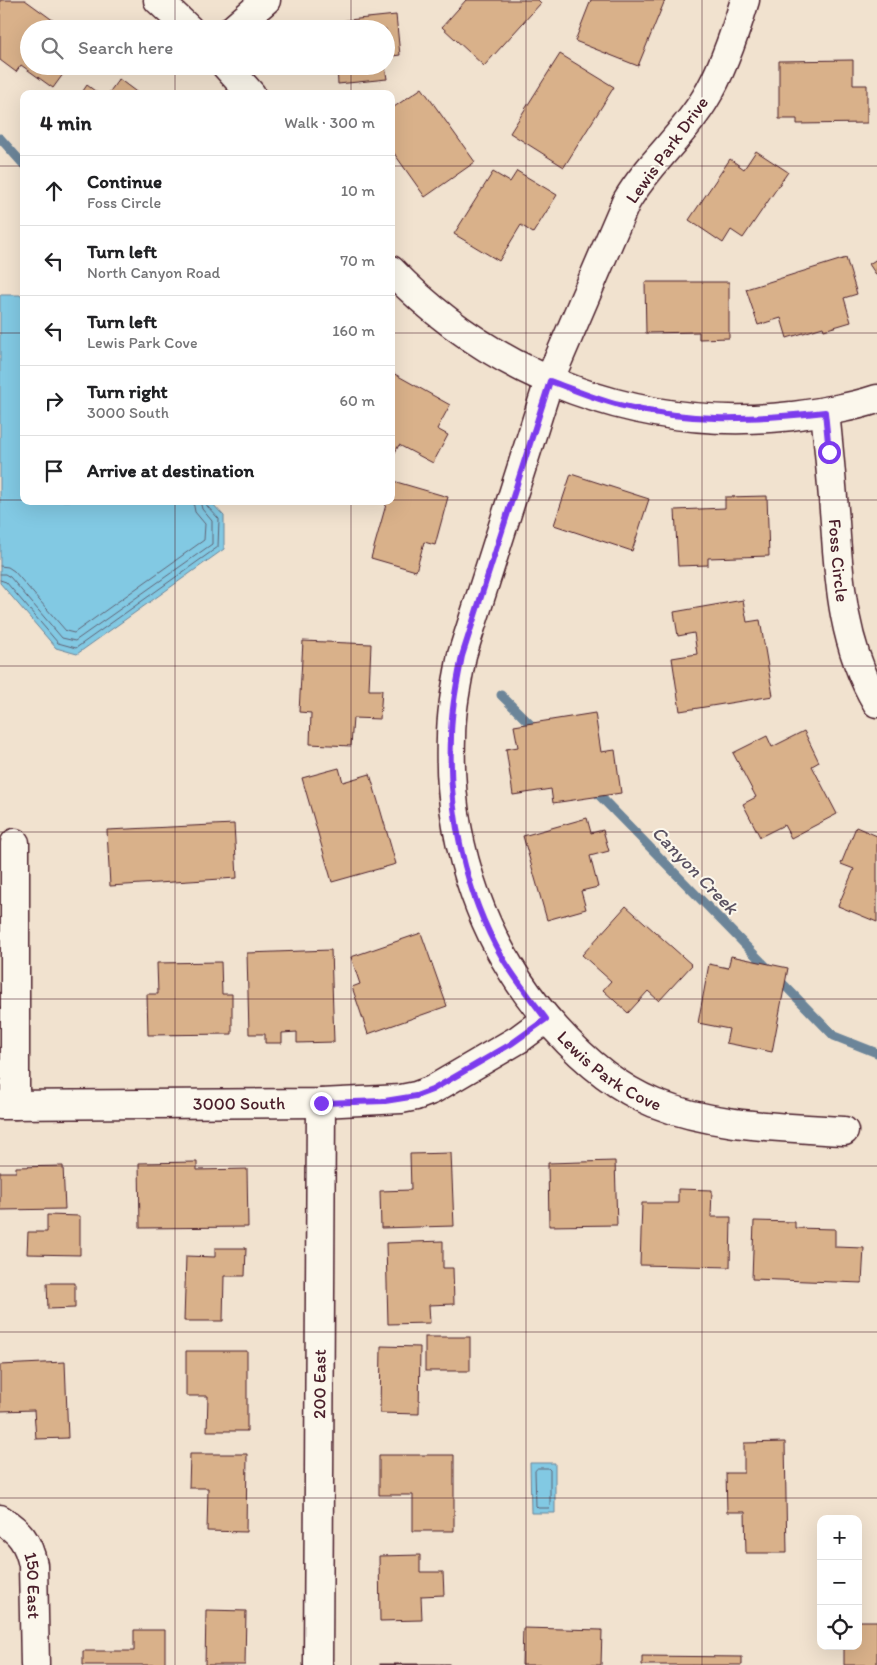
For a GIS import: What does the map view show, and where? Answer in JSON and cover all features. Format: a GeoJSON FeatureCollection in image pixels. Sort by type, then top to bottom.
{"type":"FeatureCollection","features":[{"type":"Feature","properties":{"kind":"street"},"geometry":{"type":"LineString","coordinates":[[158,0],[179,20]]}},
{"type":"Feature","properties":{"kind":"street"},"geometry":{"type":"LineString","coordinates":[[243,20],[266,0]]}},
{"type":"Feature","properties":{"kind":"street","name":"Lewis Park Drive"},"geometry":{"type":"LineString","coordinates":[[550,381],[626,202],[706,99],[738,24],[745,0]]}},
{"type":"Feature","properties":{"kind":"street"},"geometry":{"type":"LineString","coordinates":[[234,75],[247,90]]}},
{"type":"Feature","properties":{"kind":"street"},"geometry":{"type":"LineString","coordinates":[[395,274],[424,302],[486,347],[550,381],[617,404],[650,412],[688,417],[728,419],[768,418],[825,412],[877,399]]}},
{"type":"Feature","properties":{"kind":"street","name":"Lewis Park Cove"},"geometry":{"type":"LineString","coordinates":[[550,381],[462,656],[454,696],[450,737],[451,776],[455,812],[467,872],[476,900],[502,956],[519,983],[546,1019],[596,1069],[623,1087],[653,1103],[686,1114],[721,1121],[844,1131]]}},
{"type":"Feature","properties":{"kind":"street","name":"Foss Circle"},"geometry":{"type":"LineString","coordinates":[[825,412],[839,578],[846,622],[858,664],[877,703]]}},
{"type":"Feature","properties":{"kind":"street"},"geometry":{"type":"LineString","coordinates":[[8,1105],[14,843]]}},
{"type":"Feature","properties":{"kind":"street","name":"3000 South"},"geometry":{"type":"LineString","coordinates":[[8,1105],[385,1101],[416,1096],[432,1090],[511,1044],[546,1019]]}},
{"type":"Feature","properties":{"kind":"street","name":"200 East"},"geometry":{"type":"LineString","coordinates":[[318,1665],[321,1103]]}},
{"type":"Feature","properties":{"kind":"street","name":"150 East"},"geometry":{"type":"LineString","coordinates":[[0,1519],[24,1539],[30,1550],[33,1564],[36,1665]]}},
{"type":"Feature","properties":{"kind":"water"},"geometry":{"type":"Polygon","coordinates":[[[0,295],[20,295],[20,505],[214,505],[224,516],[224,549],[77,654],[56,648],[0,583],[0,295]]]}},
{"type":"Feature","properties":{"kind":"water"},"geometry":{"type":"Polygon","coordinates":[[[530,1463],[555,1463],[555,1513],[531,1513],[530,1463]]]}},
{"type":"Feature","properties":{"kind":"building"},"geometry":{"type":"Polygon","coordinates":[[[0,0],[25,0],[53,20],[20,20],[20,66],[16,72],[0,60],[0,0]]]}},
{"type":"Feature","properties":{"kind":"building"},"geometry":{"type":"Polygon","coordinates":[[[466,0],[538,0],[541,3],[484,66],[442,27],[466,0]]]}},
{"type":"Feature","properties":{"kind":"building"},"geometry":{"type":"Polygon","coordinates":[[[591,0],[665,0],[638,66],[575,41],[591,0]]]}},
{"type":"Feature","properties":{"kind":"building"},"geometry":{"type":"Polygon","coordinates":[[[396,15],[400,55],[395,56],[395,20],[348,20],[396,15]]]}},
{"type":"Feature","properties":{"kind":"building"},"geometry":{"type":"Polygon","coordinates":[[[560,54],[614,87],[564,167],[510,133],[560,54]]]}},
{"type":"Feature","properties":{"kind":"building"},"geometry":{"type":"Polygon","coordinates":[[[853,60],[853,85],[867,85],[867,123],[797,124],[797,119],[779,119],[779,61],[853,60]]]}},
{"type":"Feature","properties":{"kind":"building"},"geometry":{"type":"Polygon","coordinates":[[[35,75],[62,75],[53,88],[35,75]]]}},
{"type":"Feature","properties":{"kind":"building"},"geometry":{"type":"Polygon","coordinates":[[[338,75],[386,75],[387,79],[338,84],[338,75]]]}},
{"type":"Feature","properties":{"kind":"building"},"geometry":{"type":"Polygon","coordinates":[[[119,79],[134,90],[111,90],[119,79]]]}},
{"type":"Feature","properties":{"kind":"building"},"geometry":{"type":"Polygon","coordinates":[[[87,85],[94,90],[84,90],[87,85]]]}},
{"type":"Feature","properties":{"kind":"building"},"geometry":{"type":"Polygon","coordinates":[[[422,88],[475,162],[425,197],[395,155],[395,106],[422,88]]]}},
{"type":"Feature","properties":{"kind":"building"},"geometry":{"type":"Polygon","coordinates":[[[756,151],[788,172],[743,238],[731,230],[723,243],[689,220],[730,159],[744,169],[756,151]]]}},
{"type":"Feature","properties":{"kind":"building"},"geometry":{"type":"Polygon","coordinates":[[[517,171],[557,195],[533,233],[521,225],[499,261],[454,234],[493,172],[510,182],[517,171]]]}},
{"type":"Feature","properties":{"kind":"building"},"geometry":{"type":"Polygon","coordinates":[[[846,258],[857,294],[844,298],[851,322],[824,330],[823,327],[787,338],[781,318],[758,325],[746,289],[846,258]]]}},
{"type":"Feature","properties":{"kind":"building"},"geometry":{"type":"Polygon","coordinates":[[[877,259],[877,276],[869,264],[877,259]]]}},
{"type":"Feature","properties":{"kind":"building"},"geometry":{"type":"Polygon","coordinates":[[[645,282],[729,282],[729,338],[699,339],[699,332],[646,333],[645,282]]]}},
{"type":"Feature","properties":{"kind":"building"},"geometry":{"type":"Polygon","coordinates":[[[395,374],[450,405],[437,429],[448,435],[433,463],[399,445],[395,452],[395,374]]]}},
{"type":"Feature","properties":{"kind":"building"},"geometry":{"type":"Polygon","coordinates":[[[571,474],[649,499],[632,551],[554,525],[571,474]]]}},
{"type":"Feature","properties":{"kind":"building"},"geometry":{"type":"Polygon","coordinates":[[[395,482],[448,497],[435,545],[424,542],[416,571],[371,558],[386,505],[395,505],[395,482]]]}},
{"type":"Feature","properties":{"kind":"building"},"geometry":{"type":"Polygon","coordinates":[[[767,496],[769,556],[708,558],[708,565],[678,566],[675,510],[725,508],[725,497],[767,496]]]}},
{"type":"Feature","properties":{"kind":"building"},"geometry":{"type":"Polygon","coordinates":[[[743,600],[747,622],[760,620],[773,696],[680,711],[672,658],[697,654],[694,633],[678,636],[674,612],[743,600]]]}},
{"type":"Feature","properties":{"kind":"building"},"geometry":{"type":"Polygon","coordinates":[[[303,641],[371,644],[369,690],[382,690],[380,719],[353,718],[351,746],[310,744],[311,713],[299,712],[303,641]]]}},
{"type":"Feature","properties":{"kind":"building"},"geometry":{"type":"Polygon","coordinates":[[[595,713],[601,752],[615,750],[621,793],[553,803],[551,789],[513,795],[506,749],[518,747],[514,726],[595,713]]]}},
{"type":"Feature","properties":{"kind":"building"},"geometry":{"type":"Polygon","coordinates":[[[804,731],[819,762],[812,766],[837,814],[791,838],[784,825],[760,837],[743,804],[756,797],[733,753],[767,736],[772,747],[804,731]]]}},
{"type":"Feature","properties":{"kind":"building"},"geometry":{"type":"Polygon","coordinates":[[[339,768],[343,782],[370,774],[396,864],[332,882],[302,778],[339,768]]]}},
{"type":"Feature","properties":{"kind":"building"},"geometry":{"type":"Polygon","coordinates":[[[587,818],[591,833],[603,830],[609,851],[590,856],[598,887],[581,891],[586,909],[547,920],[523,836],[587,818]]]}},
{"type":"Feature","properties":{"kind":"building"},"geometry":{"type":"Polygon","coordinates":[[[234,824],[237,878],[110,886],[107,830],[234,824]]]}},
{"type":"Feature","properties":{"kind":"building"},"geometry":{"type":"Polygon","coordinates":[[[856,827],[877,836],[877,922],[838,906],[854,869],[841,864],[856,827]]]}},
{"type":"Feature","properties":{"kind":"building"},"geometry":{"type":"Polygon","coordinates":[[[626,906],[692,965],[659,1001],[648,991],[628,1013],[603,990],[611,981],[582,955],[626,906]]]}},
{"type":"Feature","properties":{"kind":"building"},"geometry":{"type":"Polygon","coordinates":[[[421,933],[447,1006],[368,1034],[352,987],[360,984],[351,957],[421,933]]]}},
{"type":"Feature","properties":{"kind":"building"},"geometry":{"type":"Polygon","coordinates":[[[331,950],[334,1042],[297,1043],[297,1032],[282,1033],[282,1043],[265,1043],[265,1034],[249,1034],[247,953],[331,950]]]}},
{"type":"Feature","properties":{"kind":"building"},"geometry":{"type":"Polygon","coordinates":[[[731,956],[788,968],[772,1052],[726,1043],[729,1029],[698,1023],[709,964],[728,968],[731,956]]]}},
{"type":"Feature","properties":{"kind":"building"},"geometry":{"type":"Polygon","coordinates":[[[221,962],[222,994],[232,994],[232,1034],[148,1035],[147,994],[158,994],[157,963],[221,962]]]}},
{"type":"Feature","properties":{"kind":"building"},"geometry":{"type":"Polygon","coordinates":[[[451,1153],[454,1226],[381,1228],[380,1191],[411,1190],[410,1154],[451,1153]]]}},
{"type":"Feature","properties":{"kind":"building"},"geometry":{"type":"Polygon","coordinates":[[[615,1161],[617,1225],[549,1226],[548,1163],[615,1161]]]}},
{"type":"Feature","properties":{"kind":"building"},"geometry":{"type":"Polygon","coordinates":[[[197,1162],[197,1170],[247,1169],[248,1227],[140,1228],[139,1163],[197,1162]]]}},
{"type":"Feature","properties":{"kind":"building"},"geometry":{"type":"Polygon","coordinates":[[[63,1166],[65,1209],[0,1210],[0,1172],[16,1172],[16,1167],[63,1166]]]}},
{"type":"Feature","properties":{"kind":"building"},"geometry":{"type":"Polygon","coordinates":[[[678,1189],[712,1190],[711,1217],[731,1217],[730,1267],[640,1265],[642,1203],[678,1203],[678,1189]]]}},
{"type":"Feature","properties":{"kind":"building"},"geometry":{"type":"Polygon","coordinates":[[[47,1215],[80,1216],[80,1255],[27,1254],[28,1232],[47,1232],[47,1215]]]}},
{"type":"Feature","properties":{"kind":"building"},"geometry":{"type":"Polygon","coordinates":[[[754,1221],[795,1222],[795,1228],[835,1229],[835,1247],[864,1248],[862,1283],[752,1279],[754,1221]]]}},
{"type":"Feature","properties":{"kind":"building"},"geometry":{"type":"Polygon","coordinates":[[[443,1241],[443,1268],[453,1268],[454,1304],[429,1305],[430,1323],[388,1324],[386,1243],[443,1241]]]}},
{"type":"Feature","properties":{"kind":"building"},"geometry":{"type":"Polygon","coordinates":[[[215,1248],[246,1248],[245,1276],[224,1276],[223,1321],[184,1321],[186,1256],[215,1257],[215,1248]]]}},
{"type":"Feature","properties":{"kind":"building"},"geometry":{"type":"Polygon","coordinates":[[[47,1283],[75,1283],[75,1308],[48,1309],[47,1283]]]}},
{"type":"Feature","properties":{"kind":"building"},"geometry":{"type":"Polygon","coordinates":[[[425,1337],[470,1337],[470,1371],[425,1371],[425,1337]]]}},
{"type":"Feature","properties":{"kind":"building"},"geometry":{"type":"Polygon","coordinates":[[[381,1346],[420,1347],[419,1414],[380,1413],[381,1346]]]}},
{"type":"Feature","properties":{"kind":"building"},"geometry":{"type":"Polygon","coordinates":[[[186,1351],[247,1351],[247,1431],[207,1431],[208,1396],[186,1396],[186,1351]]]}},
{"type":"Feature","properties":{"kind":"building"},"geometry":{"type":"Polygon","coordinates":[[[65,1362],[68,1438],[36,1439],[34,1410],[0,1411],[0,1365],[65,1362]]]}},
{"type":"Feature","properties":{"kind":"building"},"geometry":{"type":"Polygon","coordinates":[[[785,1442],[787,1553],[746,1553],[745,1512],[727,1512],[726,1473],[744,1473],[744,1443],[785,1442]]]}},
{"type":"Feature","properties":{"kind":"building"},"geometry":{"type":"Polygon","coordinates":[[[190,1454],[247,1454],[246,1532],[207,1531],[208,1488],[189,1488],[190,1454]]]}},
{"type":"Feature","properties":{"kind":"building"},"geometry":{"type":"Polygon","coordinates":[[[379,1455],[454,1455],[454,1531],[413,1531],[413,1495],[379,1495],[379,1455]]]}},
{"type":"Feature","properties":{"kind":"building"},"geometry":{"type":"Polygon","coordinates":[[[420,1555],[420,1572],[443,1572],[444,1595],[421,1596],[422,1620],[380,1621],[379,1556],[420,1555]]]}},
{"type":"Feature","properties":{"kind":"building"},"geometry":{"type":"Polygon","coordinates":[[[206,1610],[246,1611],[245,1665],[205,1665],[206,1610]]]}},
{"type":"Feature","properties":{"kind":"building"},"geometry":{"type":"Polygon","coordinates":[[[862,1621],[877,1621],[877,1665],[844,1665],[844,1650],[862,1650],[862,1621]]]}},
{"type":"Feature","properties":{"kind":"building"},"geometry":{"type":"Polygon","coordinates":[[[523,1628],[602,1630],[601,1665],[522,1665],[523,1628]]]}},
{"type":"Feature","properties":{"kind":"building"},"geometry":{"type":"Polygon","coordinates":[[[134,1630],[165,1630],[165,1665],[83,1665],[83,1651],[134,1651],[134,1630]]]}},
{"type":"Feature","properties":{"kind":"building"},"geometry":{"type":"Polygon","coordinates":[[[642,1656],[742,1657],[742,1665],[642,1665],[642,1656]]]}},
{"type":"Feature","properties":{"kind":"building"},"geometry":{"type":"Polygon","coordinates":[[[449,1664],[449,1665],[380,1665],[449,1664]]]}},
{"type":"Feature","properties":{"kind":"waterway","name":"Canyon Creek"},"geometry":{"type":"LineString","coordinates":[[0,138],[20,160]]}},
{"type":"Feature","properties":{"kind":"waterway","name":"Canyon Creek"},"geometry":{"type":"LineString","coordinates":[[501,695],[538,732]]}},
{"type":"Feature","properties":{"kind":"waterway","name":"Canyon Creek"},"geometry":{"type":"LineString","coordinates":[[592,788],[834,1036],[877,1053]]}},
{"type":"Feature","properties":{"kind":"route"},"geometry":{"type":"LineString","coordinates":[[321,1103],[385,1101],[416,1096],[432,1090],[511,1044],[546,1019],[519,983],[502,956],[476,900],[467,872],[455,812],[451,776],[450,737],[454,696],[462,656],[550,381],[586,395],[617,404],[650,412],[688,417],[768,418],[825,412],[829,452]]}}]}
